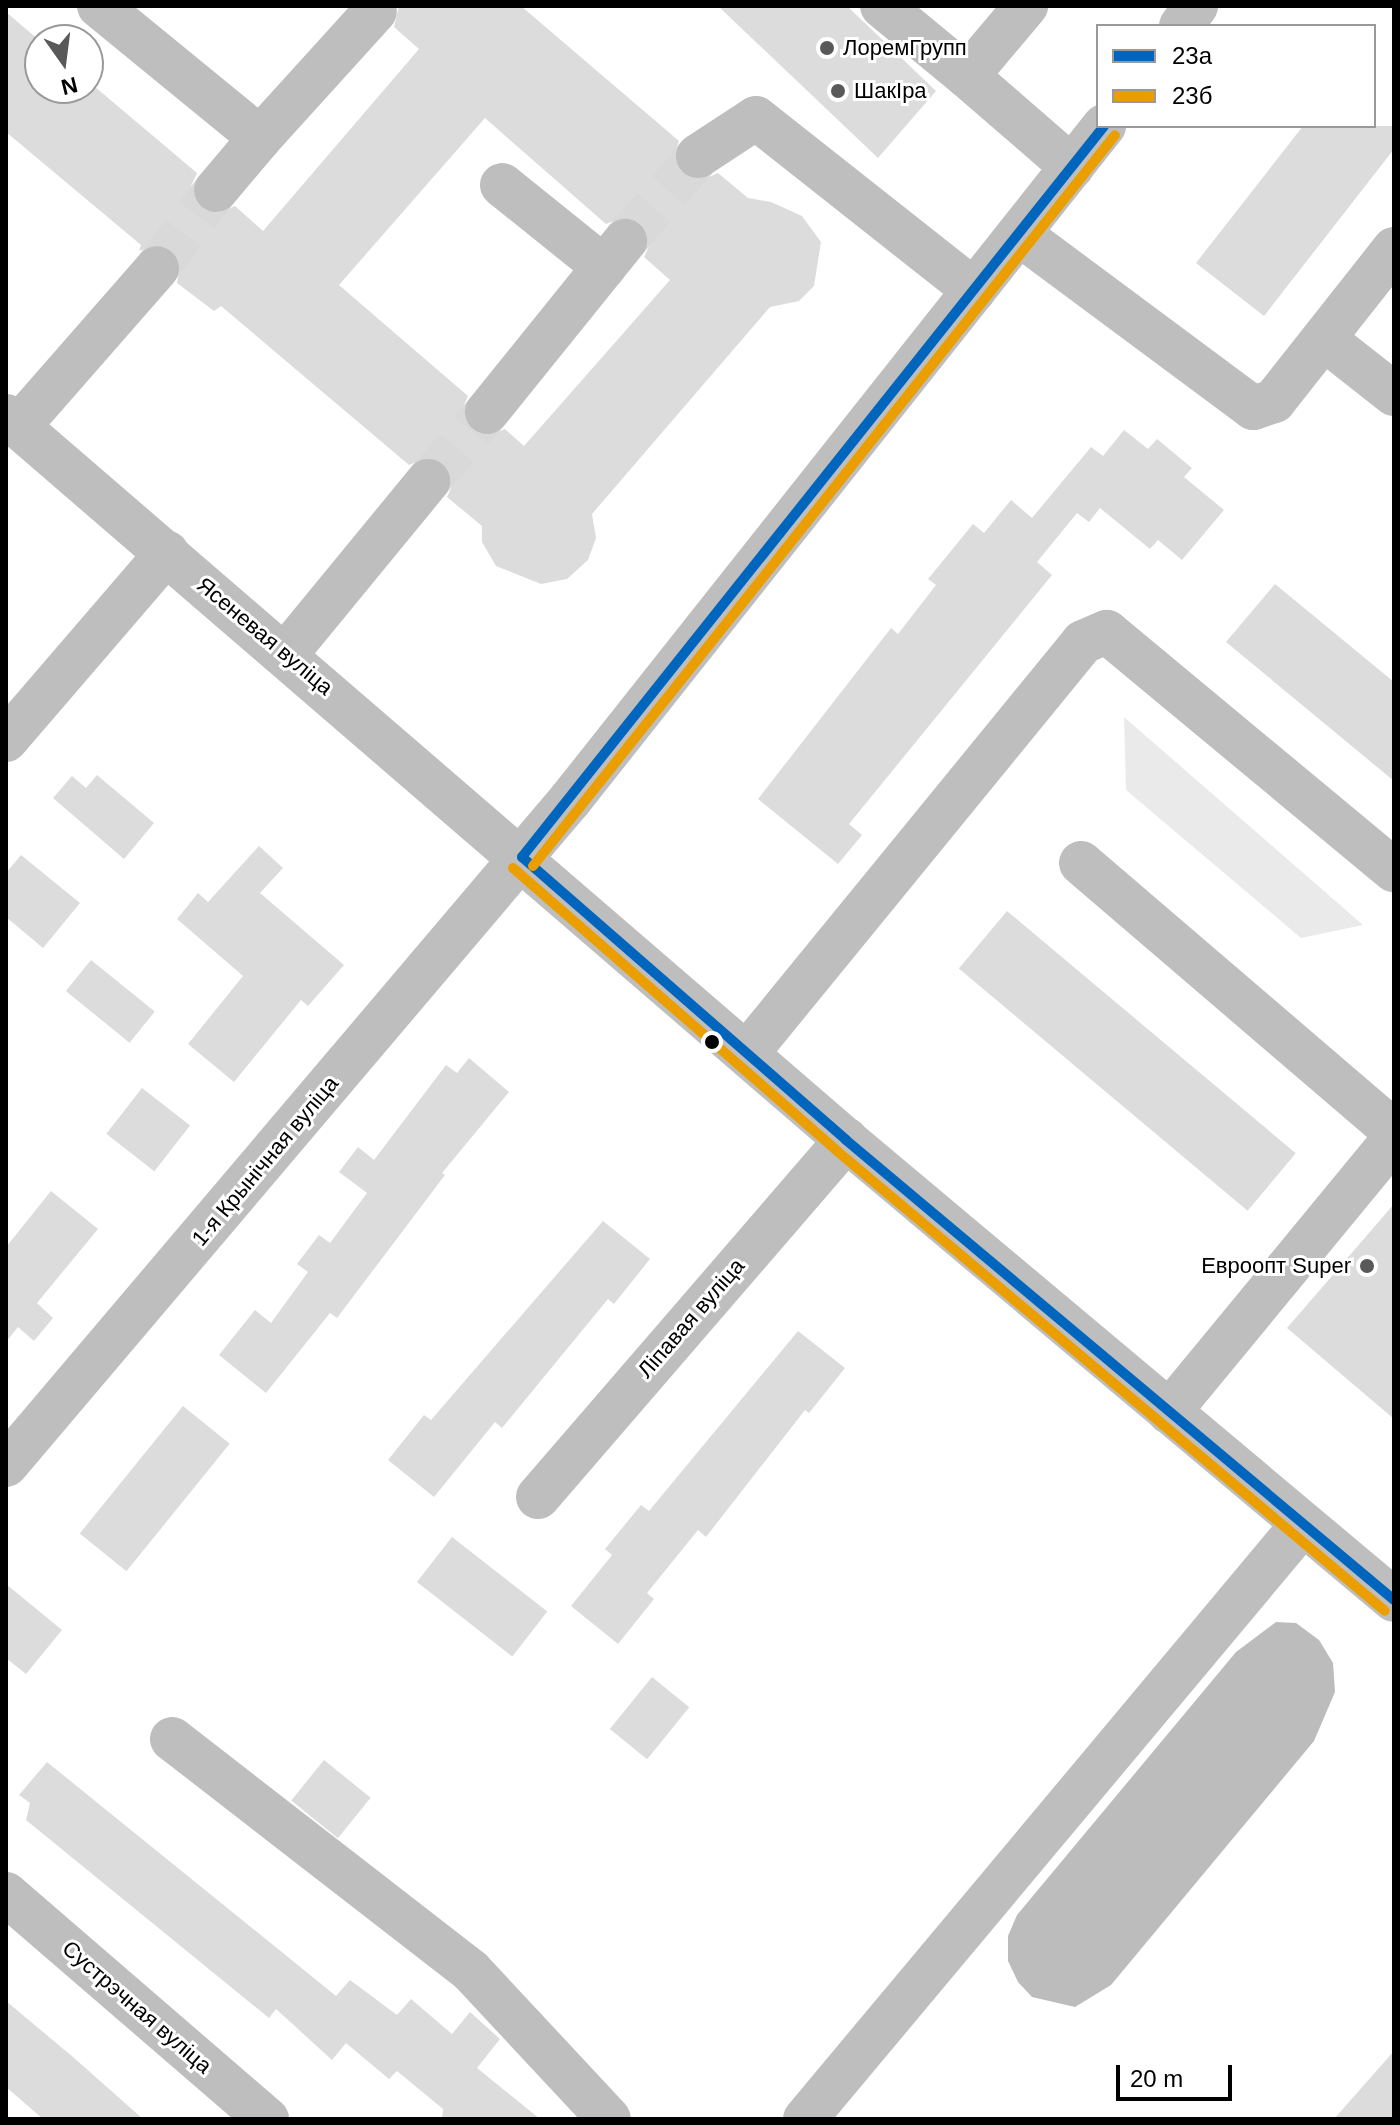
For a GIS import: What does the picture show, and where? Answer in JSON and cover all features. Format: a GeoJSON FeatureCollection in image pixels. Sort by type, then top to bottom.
{"type":"FeatureCollection","features":[{"type":"Feature","properties":{"kind":"street"},"geometry":{"type":"LineString","coordinates":[[99,6],[260,138]]}},
{"type":"Feature","properties":{"kind":"street"},"geometry":{"type":"LineString","coordinates":[[882,6],[1072,167]]}},
{"type":"Feature","properties":{"kind":"street"},"geometry":{"type":"LineString","coordinates":[[967,76],[1026,6]]}},
{"type":"Feature","properties":{"kind":"street"},"geometry":{"type":"LineString","coordinates":[[1182,24],[1196,6]]}},
{"type":"Feature","properties":{"kind":"street"},"geometry":{"type":"LineString","coordinates":[[216,190],[375,11]]}},
{"type":"Feature","properties":{"kind":"street"},"geometry":{"type":"LineString","coordinates":[[698,156],[756,118],[974,290]]}},
{"type":"Feature","properties":{"kind":"street"},"geometry":{"type":"LineString","coordinates":[[522,857],[1102,128]]}},
{"type":"Feature","properties":{"kind":"street"},"geometry":{"type":"LineString","coordinates":[[487,412],[615,254],[502,185]]}},
{"type":"Feature","properties":{"kind":"street"},"geometry":{"type":"LineString","coordinates":[[1019,234],[1253,408],[1274,401],[1394,249]]}},
{"type":"Feature","properties":{"kind":"street"},"geometry":{"type":"LineString","coordinates":[[12,421],[157,268]]}},
{"type":"Feature","properties":{"kind":"street"},"geometry":{"type":"LineString","coordinates":[[1324,339],[1394,394]]}},
{"type":"Feature","properties":{"kind":"street","name":"Ясеневая вуліца"},"geometry":{"type":"LineString","coordinates":[[12,421],[522,857],[846,1140],[1394,1600]]}},
{"type":"Feature","properties":{"kind":"street"},"geometry":{"type":"LineString","coordinates":[[286,654],[428,481]]}},
{"type":"Feature","properties":{"kind":"street"},"geometry":{"type":"LineString","coordinates":[[6,740],[167,553]]}},
{"type":"Feature","properties":{"kind":"street"},"geometry":{"type":"LineString","coordinates":[[748,1052],[1083,642],[1107,632],[1394,870]]}},
{"type":"Feature","properties":{"kind":"street","name":"1-я Крынічная вуліца"},"geometry":{"type":"LineString","coordinates":[[6,1465],[522,857]]}},
{"type":"Feature","properties":{"kind":"street"},"geometry":{"type":"LineString","coordinates":[[1081,863],[1394,1131]]}},
{"type":"Feature","properties":{"kind":"street"},"geometry":{"type":"LineString","coordinates":[[1169,1412],[1394,1139]]}},
{"type":"Feature","properties":{"kind":"street","name":"Ліпавая вуліца"},"geometry":{"type":"LineString","coordinates":[[538,1497],[846,1140]]}},
{"type":"Feature","properties":{"kind":"street"},"geometry":{"type":"LineString","coordinates":[[805,2119],[1302,1525]]}},
{"type":"Feature","properties":{"kind":"street"},"geometry":{"type":"LineString","coordinates":[[172,1739],[471,1971],[609,2119]]}},
{"type":"Feature","properties":{"kind":"street","name":"Сустрэчная вуліца"},"geometry":{"type":"LineString","coordinates":[[6,1894],[267,2119]]}},
{"type":"Feature","properties":{"kind":"shaded area"},"geometry":{"type":"Polygon","coordinates":[[[1124,717],[1363,925],[1301,938],[1126,790],[1124,717]]]}},
{"type":"Feature","properties":{"kind":"shaded area"},"geometry":{"type":"Polygon","coordinates":[[[1276,1622],[1296,1623],[1319,1640],[1333,1663],[1335,1692],[1314,1741],[1111,1985],[1075,2007],[1032,1997],[1018,1982],[1008,1961],[1008,1936],[1017,1915],[1236,1652],[1276,1622]]]}},
{"type":"Feature","properties":{"kind":"building"},"geometry":{"type":"Polygon","coordinates":[[[399,6],[521,6],[679,141],[673,158],[686,178],[700,181],[718,173],[748,198],[771,202],[802,216],[821,242],[814,286],[799,301],[770,307],[592,514],[596,538],[588,560],[567,579],[541,584],[496,566],[482,542],[482,526],[447,497],[453,484],[444,462],[431,456],[409,465],[221,306],[214,311],[177,283],[181,261],[173,249],[161,243],[139,251],[141,245],[6,132],[6,12],[24,27],[24,104],[104,104],[104,95],[197,173],[191,186],[199,208],[212,215],[235,206],[263,231],[419,49],[394,27],[399,6]],[[485,118],[339,285],[468,396],[462,409],[471,431],[484,437],[505,429],[524,446],[670,280],[644,257],[650,244],[641,222],[628,216],[606,224],[485,118]]]}},
{"type":"Feature","properties":{"kind":"building","name":"ЛоремГрупп"},"geometry":{"type":"Polygon","coordinates":[[[718,6],[847,6],[936,91],[878,158],[718,6]]]}},
{"type":"Feature","properties":{"kind":"building"},"geometry":{"type":"Polygon","coordinates":[[[1394,126],[1394,149],[1264,316],[1196,263],[1301,128],[1394,126]]]}},
{"type":"Feature","properties":{"kind":"building"},"geometry":{"type":"Polygon","coordinates":[[[1124,430],[1148,449],[1157,439],[1192,468],[1184,477],[1224,510],[1182,560],[1158,540],[1150,549],[1100,508],[1089,522],[1077,513],[1037,562],[1052,575],[849,824],[862,835],[838,864],[758,799],[891,628],[898,634],[936,585],[928,579],[973,524],[984,533],[1011,500],[1032,518],[1091,447],[1103,456],[1124,430]]]}},
{"type":"Feature","properties":{"kind":"building"},"geometry":{"type":"Polygon","coordinates":[[[1275,584],[1394,682],[1394,781],[1226,642],[1275,584]]]}},
{"type":"Feature","properties":{"kind":"building"},"geometry":{"type":"Polygon","coordinates":[[[97,775],[154,823],[124,859],[53,798],[72,776],[86,788],[97,775]]]}},
{"type":"Feature","properties":{"kind":"building"},"geometry":{"type":"Polygon","coordinates":[[[259,846],[283,868],[260,893],[344,965],[308,1006],[301,1000],[234,1082],[188,1044],[243,976],[177,919],[198,893],[208,902],[259,846]]]}},
{"type":"Feature","properties":{"kind":"building"},"geometry":{"type":"Polygon","coordinates":[[[21,855],[80,903],[43,948],[6,917],[6,873],[21,855]]]}},
{"type":"Feature","properties":{"kind":"building"},"geometry":{"type":"Polygon","coordinates":[[[1007,911],[1296,1153],[1248,1211],[959,968],[1007,911]]]}},
{"type":"Feature","properties":{"kind":"building"},"geometry":{"type":"Polygon","coordinates":[[[91,960],[155,1012],[130,1043],[66,991],[91,960]]]}},
{"type":"Feature","properties":{"kind":"building"},"geometry":{"type":"Polygon","coordinates":[[[469,1058],[509,1092],[442,1173],[445,1175],[337,1318],[330,1313],[266,1393],[219,1355],[255,1310],[271,1323],[308,1272],[297,1264],[319,1235],[330,1243],[367,1193],[339,1172],[358,1147],[374,1160],[446,1065],[457,1073],[469,1058]]]}},
{"type":"Feature","properties":{"kind":"building"},"geometry":{"type":"Polygon","coordinates":[[[142,1088],[190,1126],[154,1171],[106,1134],[142,1088]]]}},
{"type":"Feature","properties":{"kind":"building"},"geometry":{"type":"Polygon","coordinates":[[[51,1191],[98,1229],[37,1303],[53,1318],[34,1341],[18,1327],[6,1342],[6,1247],[51,1191]]]}},
{"type":"Feature","properties":{"kind":"building","name":"Евроопт Super"},"geometry":{"type":"Polygon","coordinates":[[[1394,1204],[1394,1419],[1287,1328],[1394,1204]]]}},
{"type":"Feature","properties":{"kind":"building"},"geometry":{"type":"Polygon","coordinates":[[[603,1221],[650,1259],[614,1304],[608,1299],[502,1428],[495,1422],[434,1497],[388,1460],[424,1415],[431,1420],[603,1221]]]}},
{"type":"Feature","properties":{"kind":"building"},"geometry":{"type":"Polygon","coordinates":[[[798,1331],[845,1368],[809,1413],[805,1410],[706,1537],[698,1530],[647,1593],[654,1599],[618,1644],[571,1606],[612,1555],[605,1549],[641,1505],[649,1511],[798,1331]]]}},
{"type":"Feature","properties":{"kind":"building"},"geometry":{"type":"Polygon","coordinates":[[[183,1406],[230,1444],[126,1571],[80,1533],[183,1406]]]}},
{"type":"Feature","properties":{"kind":"building"},"geometry":{"type":"Polygon","coordinates":[[[452,1537],[547,1611],[512,1656],[417,1582],[452,1537]]]}},
{"type":"Feature","properties":{"kind":"building"},"geometry":{"type":"Polygon","coordinates":[[[6,1584],[62,1630],[26,1674],[6,1658],[6,1584]]]}},
{"type":"Feature","properties":{"kind":"building"},"geometry":{"type":"Polygon","coordinates":[[[652,1677],[689,1707],[647,1759],[610,1729],[652,1677]]]}},
{"type":"Feature","properties":{"kind":"building"},"geometry":{"type":"Polygon","coordinates":[[[324,1760],[371,1798],[338,1838],[291,1800],[324,1760]]]}},
{"type":"Feature","properties":{"kind":"building"},"geometry":{"type":"Polygon","coordinates":[[[47,1762],[336,1996],[350,1980],[397,2015],[411,1999],[452,2034],[470,2012],[500,2039],[477,2068],[540,2119],[442,2119],[443,2109],[397,2071],[389,2079],[346,2043],[332,2060],[276,2009],[269,2018],[26,1820],[30,1803],[19,1795],[47,1762]]]}},
{"type":"Feature","properties":{"kind":"building"},"geometry":{"type":"Polygon","coordinates":[[[6,2001],[143,2119],[43,2119],[6,2087],[6,2001]]]}},
{"type":"Feature","properties":{"kind":"building"},"geometry":{"type":"Polygon","coordinates":[[[1394,2051],[1394,2119],[1334,2119],[1394,2051]]]}},
{"type":"Feature","properties":{"kind":"tunnel"},"geometry":{"type":"LineString","coordinates":[[625,241],[698,156]]}},
{"type":"Feature","properties":{"kind":"tunnel"},"geometry":{"type":"LineString","coordinates":[[157,268],[216,190]]}},
{"type":"Feature","properties":{"kind":"tunnel"},"geometry":{"type":"LineString","coordinates":[[428,481],[487,412]]}},
{"type":"Feature","properties":{"kind":"transit line","name":"23а"},"geometry":{"type":"LineString","coordinates":[[522,857],[1102,128]]}},
{"type":"Feature","properties":{"kind":"transit line","name":"23б"},"geometry":{"type":"LineString","coordinates":[[533,866],[1115,135]]}},
{"type":"Feature","properties":{"kind":"transit line","name":"23а"},"geometry":{"type":"LineString","coordinates":[[522,857],[846,1140],[1394,1600]]}},
{"type":"Feature","properties":{"kind":"transit line","name":"23б"},"geometry":{"type":"LineString","coordinates":[[513,868],[837,1151],[1385,1611]]}},
{"type":"Feature","properties":{"kind":"place","name":"ЛоремГрупп"},"geometry":{"type":"Point","coordinates":[827,48]}},
{"type":"Feature","properties":{"kind":"place","name":"ШакІра"},"geometry":{"type":"Point","coordinates":[838,91]}},
{"type":"Feature","properties":{"kind":"place","name":"Евроопт Super"},"geometry":{"type":"Point","coordinates":[1367,1266]}}]}
